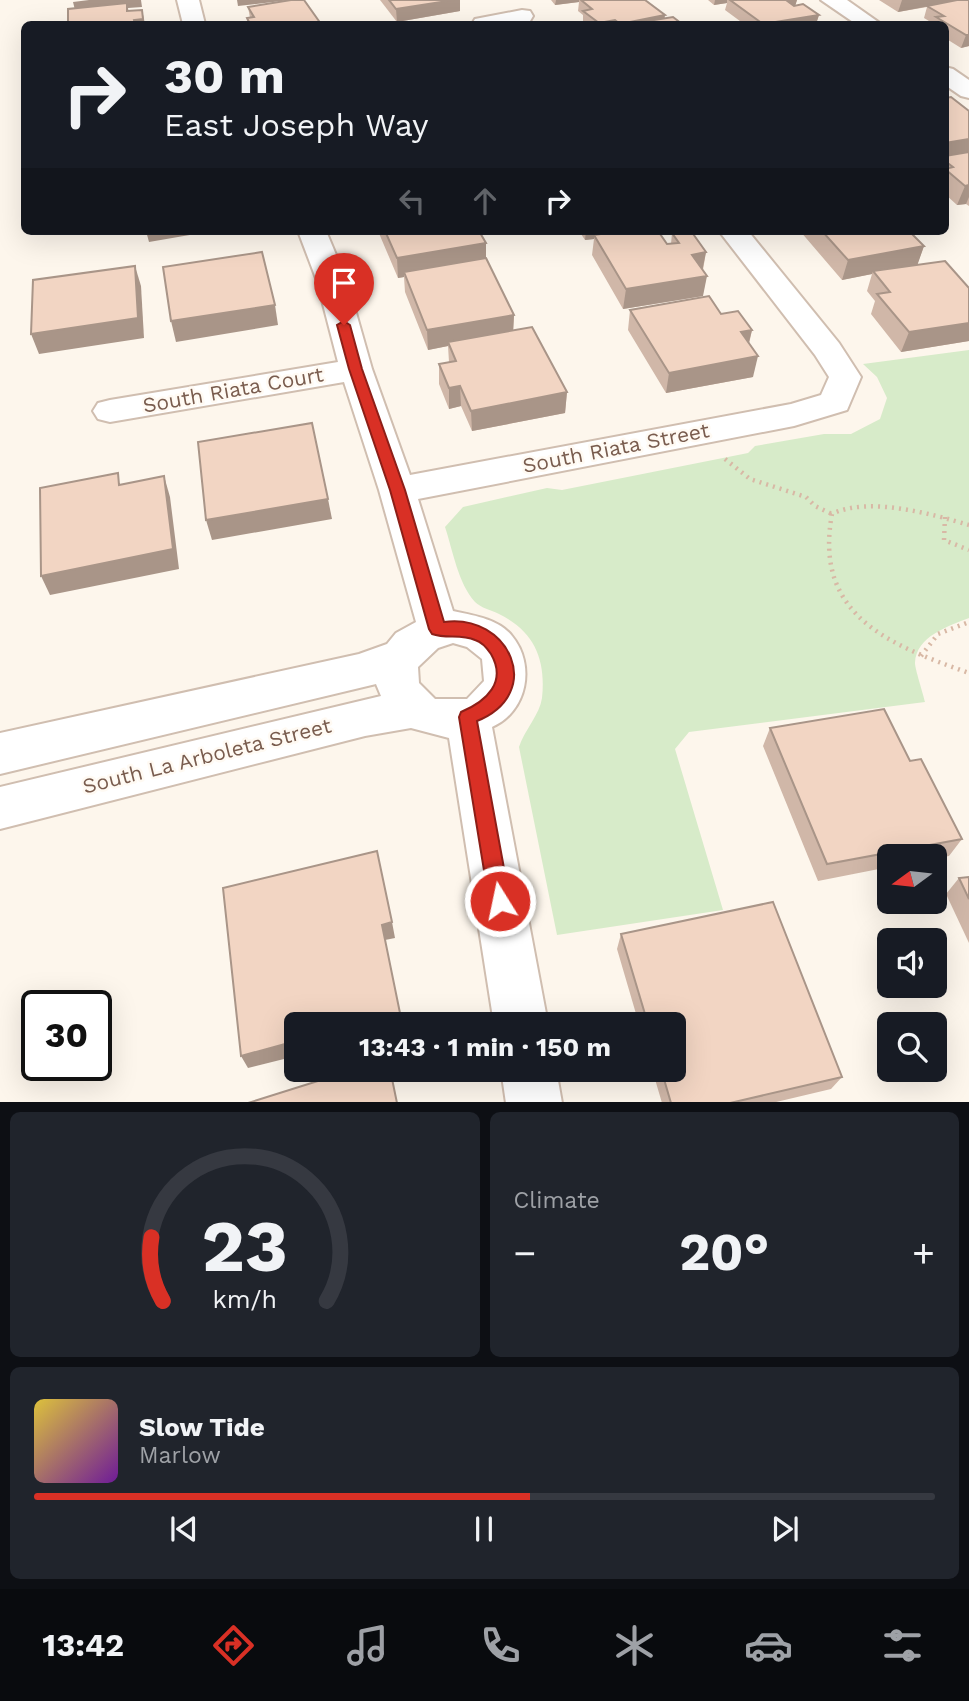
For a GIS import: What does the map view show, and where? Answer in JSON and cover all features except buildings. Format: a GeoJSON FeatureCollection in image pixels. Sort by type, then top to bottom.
{"type":"FeatureCollection","features":[{"type":"Feature","properties":{"kind":"street"},"geometry":{"type":"LineString","coordinates":[[187,0],[193,21]]}},
{"type":"Feature","properties":{"kind":"street"},"geometry":{"type":"LineString","coordinates":[[503,0],[526,20]]}},
{"type":"Feature","properties":{"kind":"street"},"geometry":{"type":"LineString","coordinates":[[832,0],[865,21]]}},
{"type":"Feature","properties":{"kind":"street"},"geometry":{"type":"LineString","coordinates":[[949,77],[969,91]]}},
{"type":"Feature","properties":{"kind":"street"},"geometry":{"type":"LineString","coordinates":[[314,235],[332,281],[356,369],[397,490],[438,629]]}},
{"type":"Feature","properties":{"kind":"street","name":"South Riata Street"},"geometry":{"type":"LineString","coordinates":[[397,490],[794,415],[835,402],[845,377],[828,349],[736,235]]}},
{"type":"Feature","properties":{"kind":"street","name":"South Riata Court"},"geometry":{"type":"LineString","coordinates":[[110,411],[356,369]]}},
{"type":"Feature","properties":{"kind":"street"},"geometry":{"type":"LineString","coordinates":[[453,627],[482,634],[493,642],[506,665],[507,678],[498,696],[482,711],[450,720],[432,717],[415,709],[404,697],[398,684],[397,669],[401,656],[410,644],[438,629],[453,627]]}},
{"type":"Feature","properties":{"kind":"street"},"geometry":{"type":"LineString","coordinates":[[0,754],[8,750],[362,671],[401,656]]}},
{"type":"Feature","properties":{"kind":"street","name":"South La Arboleta Street"},"geometry":{"type":"LineString","coordinates":[[0,808],[365,717],[415,709]]}},
{"type":"Feature","properties":{"kind":"street"},"geometry":{"type":"LineString","coordinates":[[468,717],[519,1012]]}},
{"type":"Feature","properties":{"kind":"street"},"geometry":{"type":"LineString","coordinates":[[530,1082],[534,1102]]}},
{"type":"Feature","properties":{"kind":"path"},"geometry":{"type":"LineString","coordinates":[[736,426],[747,444],[743,452],[721,456],[750,479],[806,497],[815,506],[832,514],[859,507],[895,507],[945,517],[969,525]]}},
{"type":"Feature","properties":{"kind":"path"},"geometry":{"type":"LineString","coordinates":[[832,514],[830,552],[834,578],[852,607],[871,626],[911,653],[969,673]]}},
{"type":"Feature","properties":{"kind":"path"},"geometry":{"type":"LineString","coordinates":[[945,517],[944,540],[969,550]]}},
{"type":"Feature","properties":{"kind":"path"},"geometry":{"type":"LineString","coordinates":[[921,656],[938,634],[969,622]]}},
{"type":"Feature","properties":{"kind":"green space"},"geometry":{"type":"Polygon","coordinates":[[[969,350],[969,618],[935,633],[921,646],[915,666],[925,702],[689,732],[675,749],[723,910],[557,935],[519,747],[541,704],[543,684],[540,659],[521,629],[499,614],[477,604],[469,594],[460,576],[445,527],[463,507],[547,488],[562,490],[748,453],[755,446],[824,434],[851,434],[880,419],[887,398],[877,377],[863,364],[969,350]]]}},
{"type":"Feature","properties":{"kind":"route"},"geometry":{"type":"LineString","coordinates":[[344,325],[438,629],[453,627],[482,634],[493,642],[506,665],[507,678],[494,702],[468,717],[500,901]]}}]}
